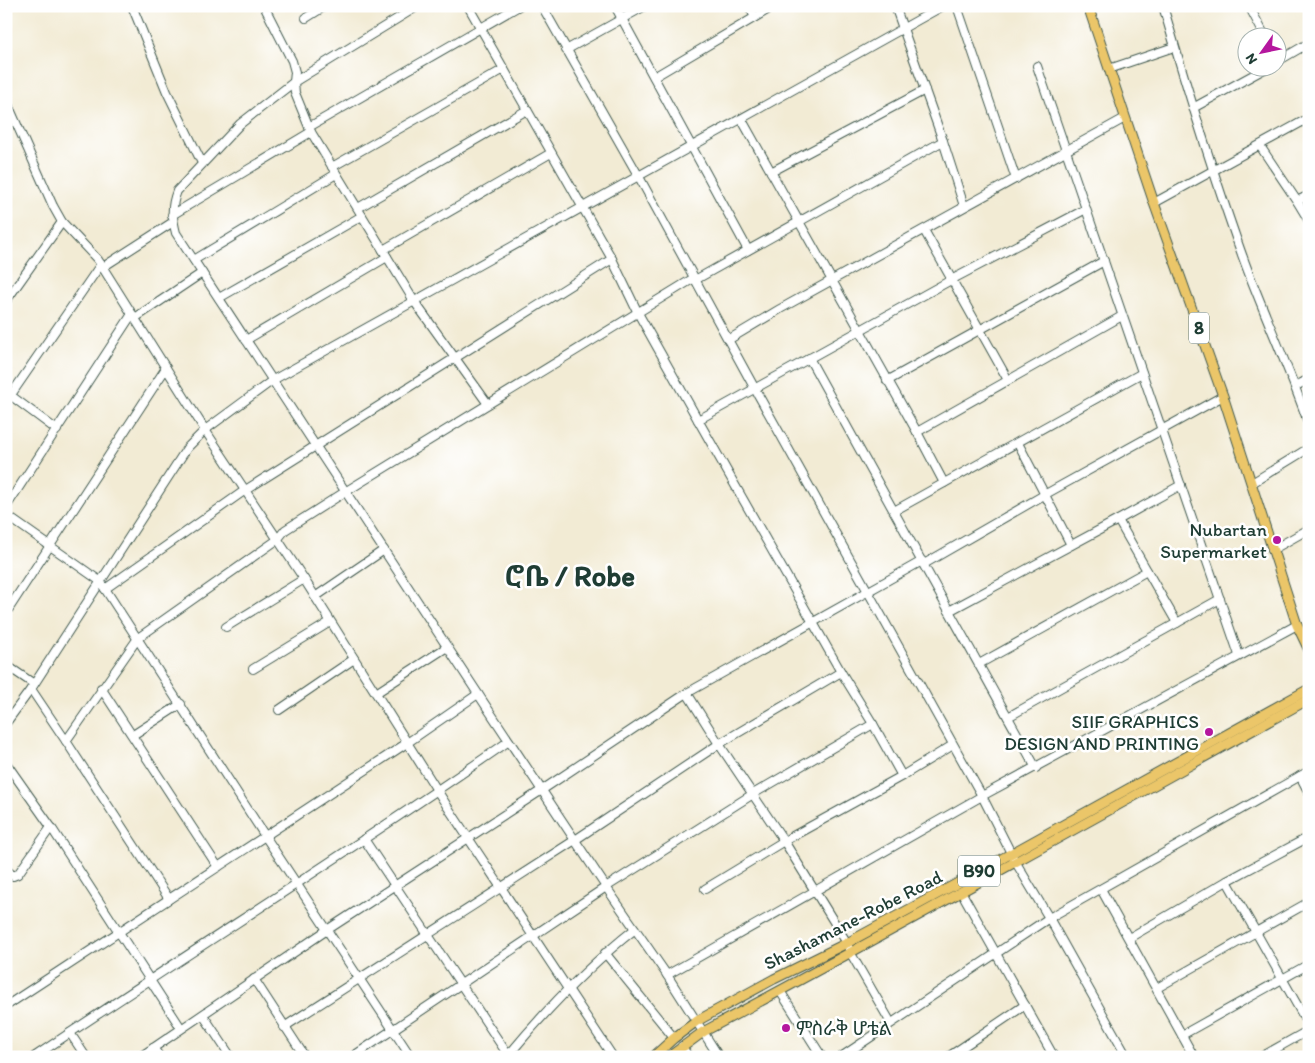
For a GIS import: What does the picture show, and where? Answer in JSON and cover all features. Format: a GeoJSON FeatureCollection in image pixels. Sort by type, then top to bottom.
{"type":"FeatureCollection","features":[{"type":"Feature","properties":{"kind":"main road","name":"8"},"geometry":{"type":"LineString","coordinates":[[1088,6],[1154,203],[1223,396],[1297,625],[1309,650]]}},
{"type":"Feature","properties":{"kind":"main road","name":"Shashamane-Robe Road"},"geometry":{"type":"LineString","coordinates":[[669,1057],[703,1032],[780,991],[849,948],[1309,689]]}},
{"type":"Feature","properties":{"kind":"main road","name":"Shashamane-Robe Road"},"geometry":{"type":"LineString","coordinates":[[653,1057],[697,1021],[774,978],[849,948],[962,892],[1013,857],[1309,699]]}},
{"type":"Feature","properties":{"kind":"street"},"geometry":{"type":"LineString","coordinates":[[132,6],[167,92],[202,164]]}},
{"type":"Feature","properties":{"kind":"street"},"geometry":{"type":"LineString","coordinates":[[264,6],[292,61],[295,72],[295,93],[310,130],[414,301],[488,404]]}},
{"type":"Feature","properties":{"kind":"street"},"geometry":{"type":"LineString","coordinates":[[306,18],[325,6]]}},
{"type":"Feature","properties":{"kind":"street"},"geometry":{"type":"LineString","coordinates":[[418,6],[294,82],[240,124],[177,191],[173,201],[172,218],[176,233],[509,741],[667,975],[719,1057]]}},
{"type":"Feature","properties":{"kind":"street"},"geometry":{"type":"LineString","coordinates":[[468,6],[612,259],[638,313],[840,672],[873,724],[902,776]]}},
{"type":"Feature","properties":{"kind":"street"},"geometry":{"type":"LineString","coordinates":[[57,430],[8,396],[102,266],[172,218],[310,130],[519,6]]}},
{"type":"Feature","properties":{"kind":"street"},"geometry":{"type":"LineString","coordinates":[[542,6],[954,745],[1013,857],[1127,1057]]}},
{"type":"Feature","properties":{"kind":"street"},"geometry":{"type":"LineString","coordinates":[[615,6],[748,250]]}},
{"type":"Feature","properties":{"kind":"street"},"geometry":{"type":"LineString","coordinates":[[566,50],[645,6]]}},
{"type":"Feature","properties":{"kind":"street"},"geometry":{"type":"LineString","coordinates":[[749,6],[755,17]]}},
{"type":"Feature","properties":{"kind":"street"},"geometry":{"type":"LineString","coordinates":[[654,77],[774,6]]}},
{"type":"Feature","properties":{"kind":"street"},"geometry":{"type":"LineString","coordinates":[[895,6],[964,206]]}},
{"type":"Feature","properties":{"kind":"street"},"geometry":{"type":"LineString","coordinates":[[6,723],[187,448],[205,430],[272,380],[742,120],[943,6]]}},
{"type":"Feature","properties":{"kind":"street"},"geometry":{"type":"LineString","coordinates":[[957,6],[1016,179]]}},
{"type":"Feature","properties":{"kind":"street"},"geometry":{"type":"LineString","coordinates":[[1163,6],[1213,171],[1246,264],[1296,386],[1309,425]]}},
{"type":"Feature","properties":{"kind":"street"},"geometry":{"type":"LineString","coordinates":[[1249,6],[1261,28]]}},
{"type":"Feature","properties":{"kind":"street"},"geometry":{"type":"LineString","coordinates":[[1288,55],[1309,43]]}},
{"type":"Feature","properties":{"kind":"street"},"geometry":{"type":"LineString","coordinates":[[1109,69],[1174,47]]}},
{"type":"Feature","properties":{"kind":"street"},"geometry":{"type":"LineString","coordinates":[[1037,66],[1239,655]]}},
{"type":"Feature","properties":{"kind":"street"},"geometry":{"type":"LineString","coordinates":[[194,260],[334,171],[504,69]]}},
{"type":"Feature","properties":{"kind":"street"},"geometry":{"type":"LineString","coordinates":[[1193,108],[1248,78]]}},
{"type":"Feature","properties":{"kind":"street"},"geometry":{"type":"LineString","coordinates":[[771,172],[924,90]]}},
{"type":"Feature","properties":{"kind":"street"},"geometry":{"type":"LineString","coordinates":[[7,104],[52,206],[62,222],[102,266],[244,491],[304,579],[407,743],[612,1057]]}},
{"type":"Feature","properties":{"kind":"street"},"geometry":{"type":"LineString","coordinates":[[219,298],[527,110]]}},
{"type":"Feature","properties":{"kind":"street"},"geometry":{"type":"LineString","coordinates":[[728,340],[964,206],[1125,118]]}},
{"type":"Feature","properties":{"kind":"street"},"geometry":{"type":"LineString","coordinates":[[1154,203],[1309,118]]}},
{"type":"Feature","properties":{"kind":"street"},"geometry":{"type":"LineString","coordinates":[[742,120],[944,483]]}},
{"type":"Feature","properties":{"kind":"street"},"geometry":{"type":"LineString","coordinates":[[66,741],[138,638],[277,540],[285,530],[694,279],[943,141]]}},
{"type":"Feature","properties":{"kind":"street"},"geometry":{"type":"LineString","coordinates":[[1260,146],[1298,201],[1309,221]]}},
{"type":"Feature","properties":{"kind":"street"},"geometry":{"type":"LineString","coordinates":[[246,340],[385,253],[551,153]]}},
{"type":"Feature","properties":{"kind":"street"},"geometry":{"type":"LineString","coordinates":[[1298,201],[1309,195]]}},
{"type":"Feature","properties":{"kind":"street"},"geometry":{"type":"LineString","coordinates":[[698,420],[859,330],[1086,209]]}},
{"type":"Feature","properties":{"kind":"street"},"geometry":{"type":"LineString","coordinates":[[6,302],[62,222]]}},
{"type":"Feature","properties":{"kind":"street"},"geometry":{"type":"LineString","coordinates":[[924,230],[1008,380]]}},
{"type":"Feature","properties":{"kind":"street"},"geometry":{"type":"LineString","coordinates":[[105,589],[244,491],[612,259]]}},
{"type":"Feature","properties":{"kind":"street"},"geometry":{"type":"LineString","coordinates":[[887,381],[1104,261]]}},
{"type":"Feature","properties":{"kind":"street"},"geometry":{"type":"LineString","coordinates":[[6,507],[133,316],[202,273]]}},
{"type":"Feature","properties":{"kind":"street"},"geometry":{"type":"LineString","coordinates":[[917,432],[1122,316]]}},
{"type":"Feature","properties":{"kind":"street"},"geometry":{"type":"LineString","coordinates":[[809,358],[1036,768]]}},
{"type":"Feature","properties":{"kind":"street"},"geometry":{"type":"LineString","coordinates":[[6,614],[166,368]]}},
{"type":"Feature","properties":{"kind":"street"},"geometry":{"type":"LineString","coordinates":[[894,511],[1142,373]]}},
{"type":"Feature","properties":{"kind":"street"},"geometry":{"type":"LineString","coordinates":[[1296,386],[1309,379]]}},
{"type":"Feature","properties":{"kind":"street"},"geometry":{"type":"LineString","coordinates":[[140,1057],[327,930],[688,693],[1223,396]]}},
{"type":"Feature","properties":{"kind":"street"},"geometry":{"type":"LineString","coordinates":[[1018,443],[1071,545]]}},
{"type":"Feature","properties":{"kind":"street"},"geometry":{"type":"LineString","coordinates":[[1252,483],[1309,448]]}},
{"type":"Feature","properties":{"kind":"street"},"geometry":{"type":"LineString","coordinates":[[950,611],[1181,485]]}},
{"type":"Feature","properties":{"kind":"street"},"geometry":{"type":"LineString","coordinates":[[6,515],[100,581],[296,884],[411,1057]]}},
{"type":"Feature","properties":{"kind":"street"},"geometry":{"type":"LineString","coordinates":[[1118,520],[1177,623]]}},
{"type":"Feature","properties":{"kind":"street"},"geometry":{"type":"LineString","coordinates":[[1272,550],[1309,529]]}},
{"type":"Feature","properties":{"kind":"street"},"geometry":{"type":"LineString","coordinates":[[315,597],[384,550]]}},
{"type":"Feature","properties":{"kind":"street"},"geometry":{"type":"LineString","coordinates":[[979,664],[1147,571]]}},
{"type":"Feature","properties":{"kind":"street"},"geometry":{"type":"LineString","coordinates":[[226,627],[304,579]]}},
{"type":"Feature","properties":{"kind":"street"},"geometry":{"type":"LineString","coordinates":[[1008,717],[1220,599]]}},
{"type":"Feature","properties":{"kind":"street"},"geometry":{"type":"LineString","coordinates":[[253,669],[330,622]]}},
{"type":"Feature","properties":{"kind":"street"},"geometry":{"type":"LineString","coordinates":[[667,975],[982,796],[1297,625]]}},
{"type":"Feature","properties":{"kind":"street"},"geometry":{"type":"LineString","coordinates":[[376,694],[447,647]]}},
{"type":"Feature","properties":{"kind":"street"},"geometry":{"type":"LineString","coordinates":[[279,710],[354,659]]}},
{"type":"Feature","properties":{"kind":"street"},"geometry":{"type":"LineString","coordinates":[[6,665],[32,686],[169,899]]}},
{"type":"Feature","properties":{"kind":"street"},"geometry":{"type":"LineString","coordinates":[[284,1027],[575,840],[719,744],[840,672]]}},
{"type":"Feature","properties":{"kind":"street"},"geometry":{"type":"LineString","coordinates":[[102,688],[218,867]]}},
{"type":"Feature","properties":{"kind":"street"},"geometry":{"type":"LineString","coordinates":[[688,693],[719,744],[816,890],[891,1023]]}},
{"type":"Feature","properties":{"kind":"street"},"geometry":{"type":"LineString","coordinates":[[6,1006],[407,743],[478,694]]}},
{"type":"Feature","properties":{"kind":"street"},"geometry":{"type":"LineString","coordinates":[[133,735],[181,704]]}},
{"type":"Feature","properties":{"kind":"street"},"geometry":{"type":"LineString","coordinates":[[352,1057],[606,887],[753,794],[873,724]]}},
{"type":"Feature","properties":{"kind":"street"},"geometry":{"type":"LineString","coordinates":[[34,1057],[438,791],[509,741]]}},
{"type":"Feature","properties":{"kind":"street"},"geometry":{"type":"LineString","coordinates":[[705,889],[784,841],[954,745]]}},
{"type":"Feature","properties":{"kind":"street"},"geometry":{"type":"LineString","coordinates":[[6,763],[51,827],[181,1028]]}},
{"type":"Feature","properties":{"kind":"street"},"geometry":{"type":"LineString","coordinates":[[841,1057],[1049,918],[1309,771]]}},
{"type":"Feature","properties":{"kind":"street"},"geometry":{"type":"LineString","coordinates":[[1300,776],[1309,793]]}},
{"type":"Feature","properties":{"kind":"street"},"geometry":{"type":"LineString","coordinates":[[6,869],[12,876],[18,874],[51,827]]}},
{"type":"Feature","properties":{"kind":"street"},"geometry":{"type":"LineString","coordinates":[[1129,938],[1227,881],[1309,837]]}},
{"type":"Feature","properties":{"kind":"street"},"geometry":{"type":"LineString","coordinates":[[364,839],[508,1056],[569,989],[605,953],[635,929]]}},
{"type":"Feature","properties":{"kind":"street"},"geometry":{"type":"LineString","coordinates":[[1227,881],[1309,1026]]}},
{"type":"Feature","properties":{"kind":"street"},"geometry":{"type":"LineString","coordinates":[[1101,889],[1194,1057]]}},
{"type":"Feature","properties":{"kind":"street"},"geometry":{"type":"LineString","coordinates":[[962,892],[1054,1057]]}},
{"type":"Feature","properties":{"kind":"street"},"geometry":{"type":"LineString","coordinates":[[1156,988],[1309,902]]}},
{"type":"Feature","properties":{"kind":"street"},"geometry":{"type":"LineString","coordinates":[[605,953],[674,1038]]}},
{"type":"Feature","properties":{"kind":"street"},"geometry":{"type":"LineString","coordinates":[[1182,1035],[1309,964]]}},
{"type":"Feature","properties":{"kind":"street"},"geometry":{"type":"LineString","coordinates":[[254,979],[305,1057]]}},
{"type":"Feature","properties":{"kind":"street"},"geometry":{"type":"LineString","coordinates":[[780,991],[822,1057]]}},
{"type":"Feature","properties":{"kind":"street"},"geometry":{"type":"LineString","coordinates":[[948,1057],[1025,1005]]}},
{"type":"Feature","properties":{"kind":"street"},"geometry":{"type":"LineString","coordinates":[[203,1015],[231,1057]]}},
{"type":"Feature","properties":{"kind":"street"},"geometry":{"type":"LineString","coordinates":[[1261,1057],[1309,1030]]}},
{"type":"Feature","properties":{"kind":"street"},"geometry":{"type":"LineString","coordinates":[[70,1033],[86,1057]]}},
{"type":"Feature","properties":{"kind":"street"},"geometry":{"type":"LineString","coordinates":[[682,1046],[688,1057]]}},
{"type":"Feature","properties":{"kind":"street"},"geometry":{"type":"LineString","coordinates":[[153,1048],[160,1057]]}},
{"type":"Feature","properties":{"kind":"place","name":"Nubartan Supermarket"},"geometry":{"type":"Point","coordinates":[1277,540]}},
{"type":"Feature","properties":{"kind":"place","name":"SIIF GRAPHICS DESIGN AND PRINTING"},"geometry":{"type":"Point","coordinates":[1209,732]}},
{"type":"Feature","properties":{"kind":"place","name":"ምስራቅ ሆቴል"},"geometry":{"type":"Point","coordinates":[786,1028]}},
{"type":"Feature","properties":{"kind":"district","name":"ሮቤ / Robe"},"geometry":{"type":"Point","coordinates":[570,575]}}]}
